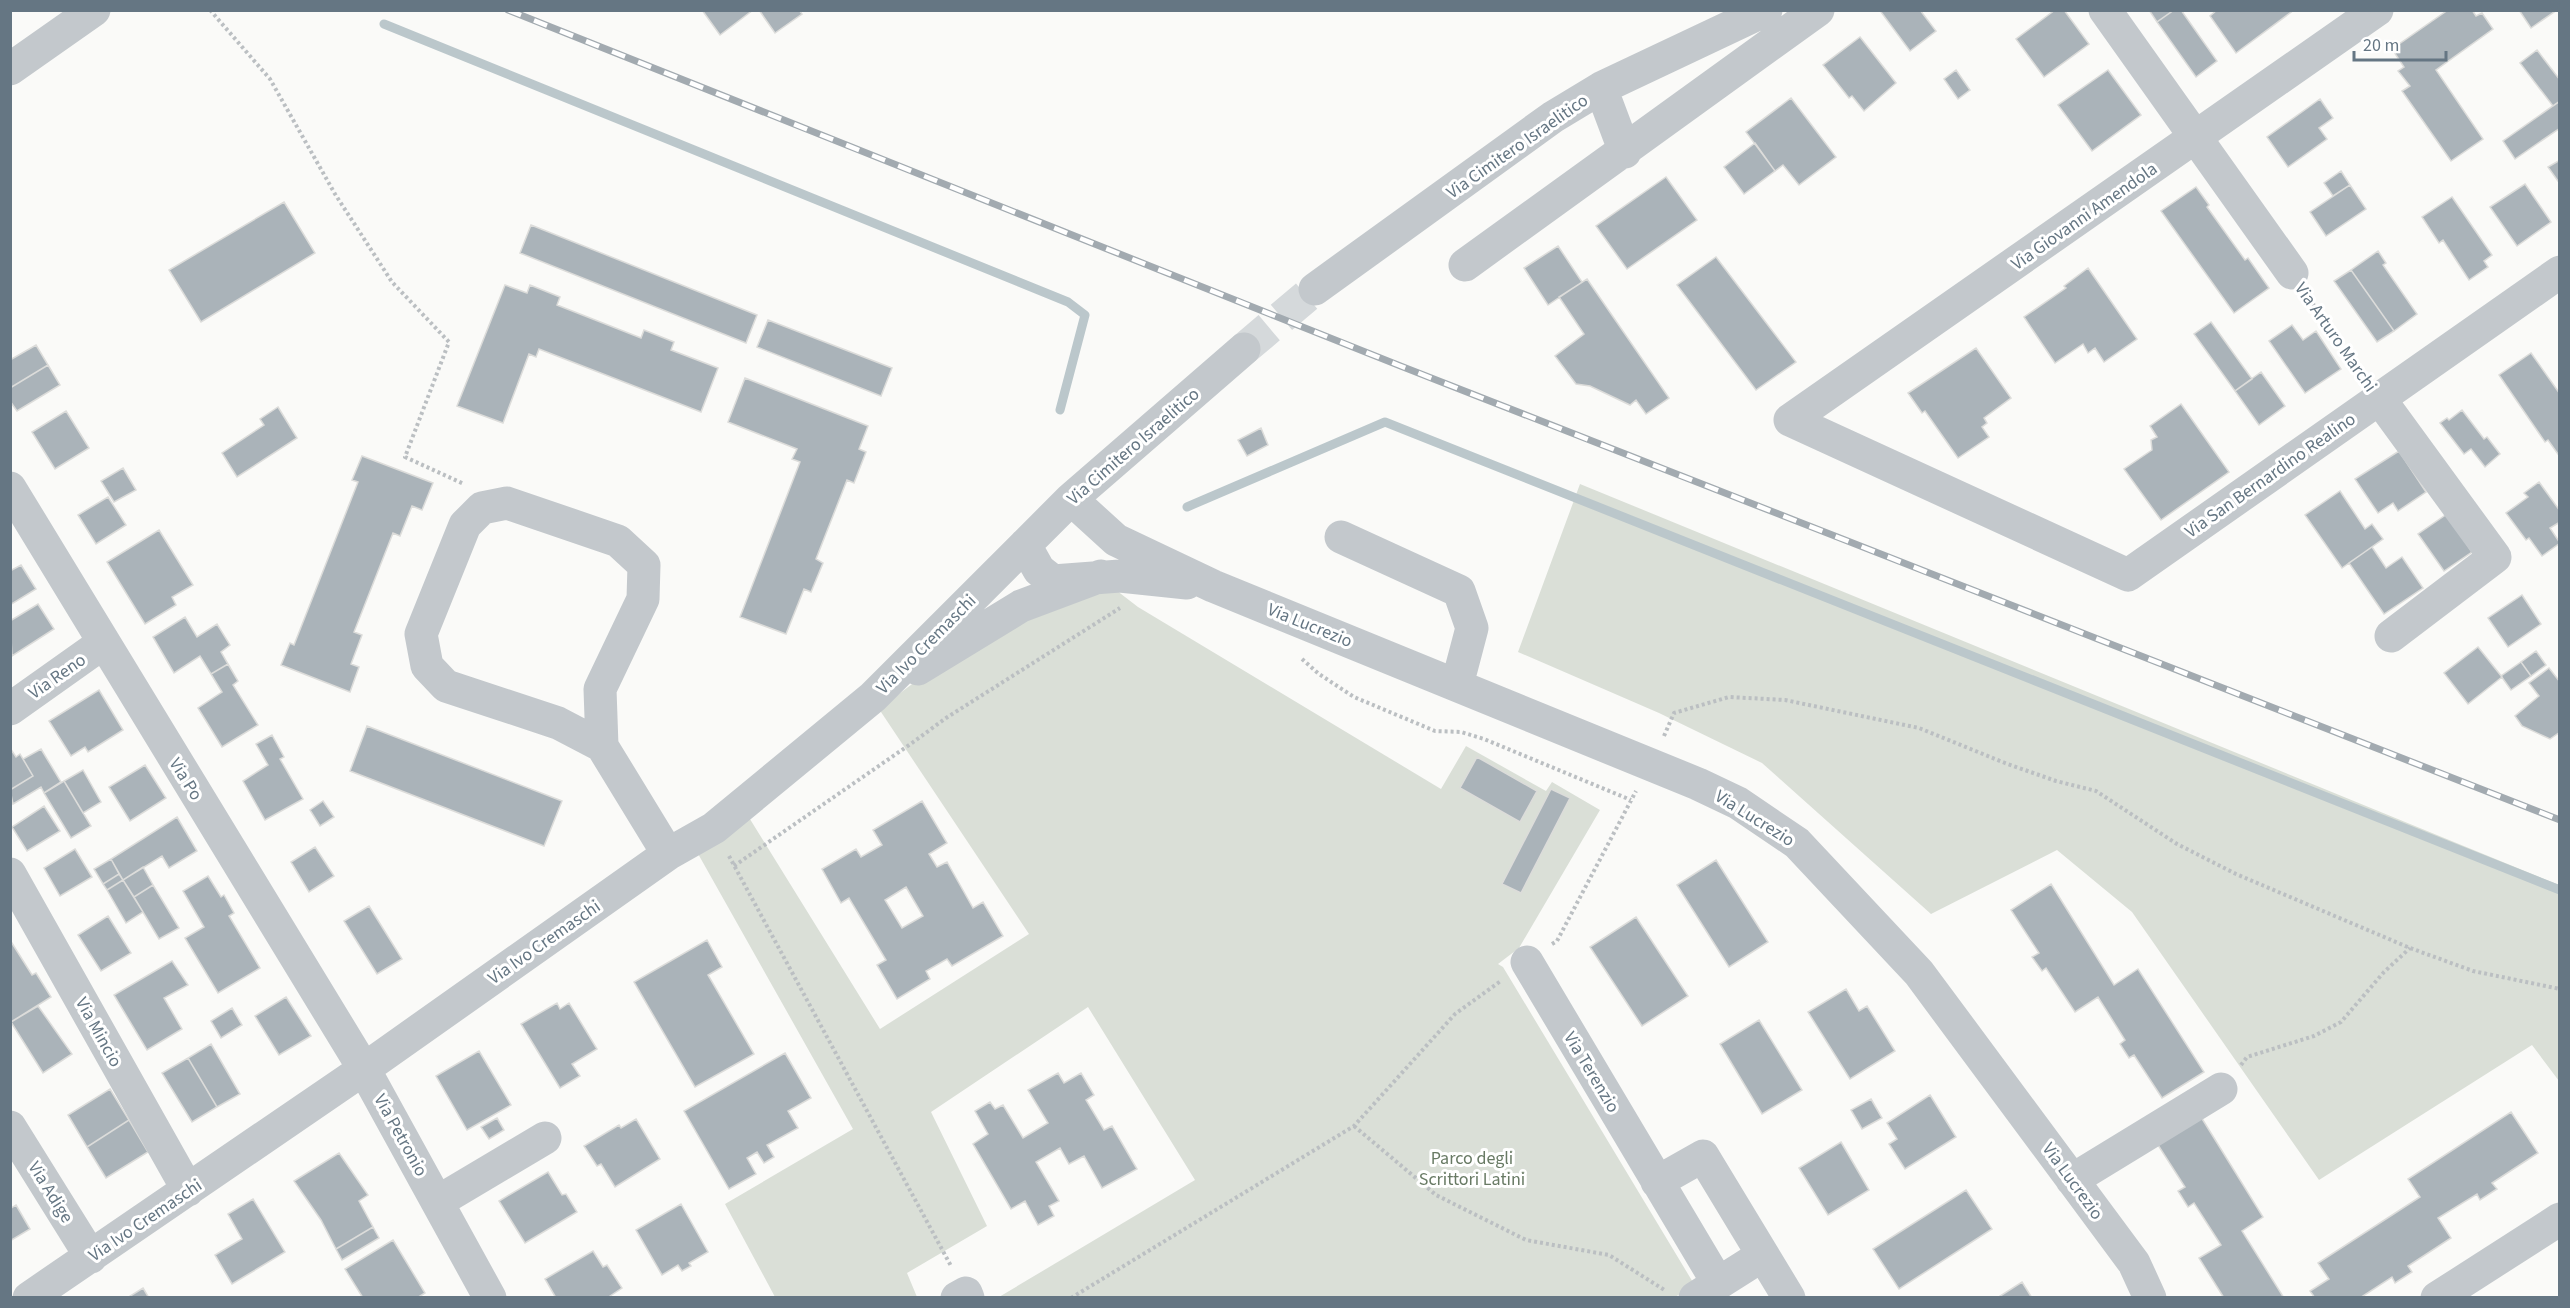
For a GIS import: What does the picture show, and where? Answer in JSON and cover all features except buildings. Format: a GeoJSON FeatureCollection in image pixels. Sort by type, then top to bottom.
{"type":"FeatureCollection","features":[{"type":"Feature","properties":{"kind":"street"},"geometry":{"type":"LineString","coordinates":[[10,69],[94,10]]}},
{"type":"Feature","properties":{"kind":"street","name":"Via Cimitero Israelitico"},"geometry":{"type":"LineString","coordinates":[[1314,290],[1553,117],[1601,88],[1766,10]]}},
{"type":"Feature","properties":{"kind":"street"},"geometry":{"type":"LineString","coordinates":[[1465,265],[1625,152],[1818,10]]}},
{"type":"Feature","properties":{"kind":"street","name":"Via Arturo Marchi"},"geometry":{"type":"LineString","coordinates":[[2105,10],[2292,273]]}},
{"type":"Feature","properties":{"kind":"street","name":"Via Giovanni Amendola"},"geometry":{"type":"LineString","coordinates":[[2128,575],[1790,420],[2377,10]]}},
{"type":"Feature","properties":{"kind":"street"},"geometry":{"type":"LineString","coordinates":[[1601,88],[1625,152]]}},
{"type":"Feature","properties":{"kind":"street","name":"Via San Bernardino Realino"},"geometry":{"type":"LineString","coordinates":[[2128,575],[2559,272]]}},
{"type":"Feature","properties":{"kind":"street","name":"Via Cimitero Israelitico"},"geometry":{"type":"LineString","coordinates":[[1025,545],[1071,499],[1244,349]]}},
{"type":"Feature","properties":{"kind":"street","name":"Via Arturo Marchi"},"geometry":{"type":"LineString","coordinates":[[2379,398],[2494,558],[2391,636]]}},
{"type":"Feature","properties":{"kind":"street","name":"Via Po"},"geometry":{"type":"LineString","coordinates":[[10,488],[364,1069]]}},
{"type":"Feature","properties":{"kind":"street","name":"Via Lucrezio"},"geometry":{"type":"LineString","coordinates":[[1071,499],[1116,540],[1213,586],[1651,764],[1738,803],[1797,843],[1919,972],[2134,1263],[2150,1298]]}},
{"type":"Feature","properties":{"kind":"street"},"geometry":{"type":"LineString","coordinates":[[602,746],[558,723],[446,686],[427,666],[421,634],[465,525],[482,508],[507,503],[618,541],[644,566],[643,598],[600,689],[602,746],[668,854]]}},
{"type":"Feature","properties":{"kind":"street"},"geometry":{"type":"LineString","coordinates":[[1341,537],[1459,591],[1472,628],[1457,685]]}},
{"type":"Feature","properties":{"kind":"street","name":"Via Lucrezio"},"geometry":{"type":"LineString","coordinates":[[1025,545],[1039,570],[1053,581],[1101,576],[1213,586]]}},
{"type":"Feature","properties":{"kind":"street","name":"Via Ivo Cremaschi"},"geometry":{"type":"LineString","coordinates":[[29,1298],[364,1069],[668,854],[714,828],[873,697],[1025,545]]}},
{"type":"Feature","properties":{"kind":"street","name":"Via Lucrezio"},"geometry":{"type":"LineString","coordinates":[[873,697],[1022,606],[1101,576]]}},
{"type":"Feature","properties":{"kind":"street","name":"Via Reno"},"geometry":{"type":"LineString","coordinates":[[10,709],[103,643]]}},
{"type":"Feature","properties":{"kind":"street","name":"Via Mincio"},"geometry":{"type":"LineString","coordinates":[[10,874],[188,1190]]}},
{"type":"Feature","properties":{"kind":"street","name":"Via Terenzio"},"geometry":{"type":"LineString","coordinates":[[1527,962],[1657,1182],[1707,1290],[1763,1256]]}},
{"type":"Feature","properties":{"kind":"street","name":"Via Petronio"},"geometry":{"type":"LineString","coordinates":[[364,1069],[439,1201],[490,1298]]}},
{"type":"Feature","properties":{"kind":"street"},"geometry":{"type":"LineString","coordinates":[[2072,1180],[2221,1089]]}},
{"type":"Feature","properties":{"kind":"street","name":"Via Adige"},"geometry":{"type":"LineString","coordinates":[[10,1127],[91,1257]]}},
{"type":"Feature","properties":{"kind":"street"},"geometry":{"type":"LineString","coordinates":[[439,1201],[545,1138]]}},
{"type":"Feature","properties":{"kind":"street"},"geometry":{"type":"LineString","coordinates":[[1657,1182],[1703,1156],[1789,1298]]}},
{"type":"Feature","properties":{"kind":"street"},"geometry":{"type":"LineString","coordinates":[[2437,1298],[2559,1219]]}},
{"type":"Feature","properties":{"kind":"path"},"geometry":{"type":"LineString","coordinates":[[210,10],[270,79],[335,194],[392,282],[449,342],[405,457],[507,503]]}},
{"type":"Feature","properties":{"kind":"path","name":"Via Arturo Marchi"},"geometry":{"type":"LineString","coordinates":[[2292,273],[2379,398]]}},
{"type":"Feature","properties":{"kind":"path"},"geometry":{"type":"LineString","coordinates":[[734,866],[946,718],[1122,608]]}},
{"type":"Feature","properties":{"kind":"path"},"geometry":{"type":"LineString","coordinates":[[1294,652],[1319,674],[1354,697],[1435,732],[1461,732],[1484,739],[1631,800]]}},
{"type":"Feature","properties":{"kind":"path"},"geometry":{"type":"LineString","coordinates":[[1071,1298],[1354,1126],[1455,1014],[1557,941],[1651,764],[1674,714],[1729,697],[1785,700],[1919,729],[2056,782],[2096,791],[2177,844],[2236,874],[2410,948],[2473,971],[2559,989]]}},
{"type":"Feature","properties":{"kind":"path"},"geometry":{"type":"LineString","coordinates":[[714,828],[964,1296]]}},
{"type":"Feature","properties":{"kind":"path"},"geometry":{"type":"LineString","coordinates":[[2221,1089],[2247,1057],[2314,1036],[2341,1022],[2384,972],[2410,948]]}},
{"type":"Feature","properties":{"kind":"path"},"geometry":{"type":"LineString","coordinates":[[1354,1126],[1436,1195],[1526,1240],[1609,1255],[1676,1298]]}},
{"type":"Feature","properties":{"kind":"green space"},"geometry":{"type":"Polygon","coordinates":[[[1580,484],[2559,885],[2559,1081],[2532,1045],[2319,1180],[2132,912],[2057,850],[1931,914],[1762,763],[1659,713],[1518,652],[1580,484]]]}},
{"type":"Feature","properties":{"kind":"green space","name":"Parco degli Scrittori Latini"},"geometry":{"type":"Polygon","coordinates":[[[1112,587],[1138,607],[1441,789],[1466,746],[1546,791],[1552,782],[1600,810],[1519,948],[1498,964],[1503,967],[1694,1284],[1674,1298],[999,1297],[1195,1180],[1088,1007],[931,1112],[987,1226],[907,1273],[917,1297],[775,1297],[725,1204],[853,1129],[688,836],[740,803],[880,1029],[1029,934],[879,709],[940,663],[981,638],[1112,587]]]}},
{"type":"Feature","properties":{"kind":"waterway"},"geometry":{"type":"LineString","coordinates":[[384,24],[1068,302],[1085,315],[1060,410]]}},
{"type":"Feature","properties":{"kind":"waterway"},"geometry":{"type":"LineString","coordinates":[[1187,507],[1385,422],[2560,890]]}},
{"type":"Feature","properties":{"kind":"tunnel"},"geometry":{"type":"LineString","coordinates":[[1244,349],[1315,289]]}},
{"type":"Feature","properties":{"kind":"railway"},"geometry":{"type":"LineString","coordinates":[[508,10],[1398,365],[2560,820]]}}]}
